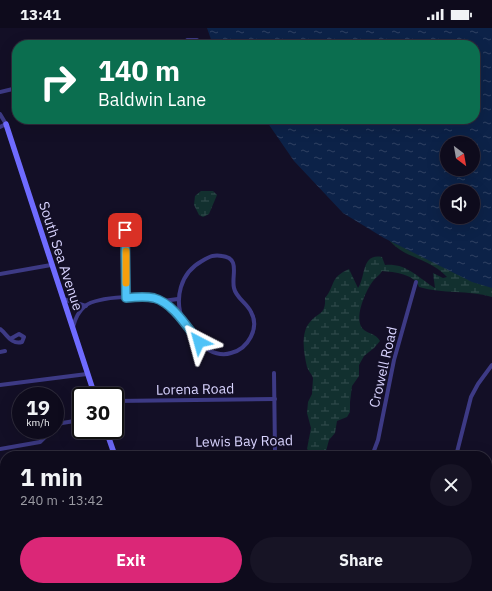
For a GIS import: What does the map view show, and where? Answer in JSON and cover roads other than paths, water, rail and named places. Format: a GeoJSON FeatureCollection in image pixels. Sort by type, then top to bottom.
{"type":"FeatureCollection","features":[{"type":"Feature","properties":{"kind":"street"},"geometry":{"type":"LineString","coordinates":[[187,40],[192,38],[197,40]]}},
{"type":"Feature","properties":{"kind":"street"},"geometry":{"type":"LineString","coordinates":[[0,92],[12,89]]}},
{"type":"Feature","properties":{"kind":"street"},"geometry":{"type":"LineString","coordinates":[[0,114],[6,124],[0,127]]}},
{"type":"Feature","properties":{"kind":"street","name":"South Sea Avenue"},"geometry":{"type":"LineString","coordinates":[[6,124],[92,387]]}},
{"type":"Feature","properties":{"kind":"street"},"geometry":{"type":"LineString","coordinates":[[125,230],[126,298]]}},
{"type":"Feature","properties":{"kind":"street"},"geometry":{"type":"LineString","coordinates":[[72,330],[76,318],[86,306],[100,301],[126,298],[153,298],[162,302],[183,322],[204,347],[217,354],[229,354],[239,350],[250,338],[253,328],[252,313],[234,291],[234,263],[227,256],[213,255],[197,264],[183,282],[178,298],[179,312],[183,322]]}},
{"type":"Feature","properties":{"kind":"street"},"geometry":{"type":"LineString","coordinates":[[0,274],[51,265]]}},
{"type":"Feature","properties":{"kind":"street","name":"Crowell Road"},"geometry":{"type":"LineString","coordinates":[[374,451],[378,440],[394,360],[416,282]]}},
{"type":"Feature","properties":{"kind":"street"},"geometry":{"type":"LineString","coordinates":[[162,302],[178,298]]}},
{"type":"Feature","properties":{"kind":"street"},"geometry":{"type":"LineString","coordinates":[[62,299],[86,306]]}},
{"type":"Feature","properties":{"kind":"street"},"geometry":{"type":"LineString","coordinates":[[0,329],[10,340]]}},
{"type":"Feature","properties":{"kind":"street"},"geometry":{"type":"LineString","coordinates":[[0,352],[6,351]]}},
{"type":"Feature","properties":{"kind":"street"},"geometry":{"type":"LineString","coordinates":[[457,451],[471,397],[478,384],[492,365]]}},
{"type":"Feature","properties":{"kind":"street"},"geometry":{"type":"LineString","coordinates":[[274,373],[274,451]]}},
{"type":"Feature","properties":{"kind":"street"},"geometry":{"type":"LineString","coordinates":[[0,385],[87,374]]}},
{"type":"Feature","properties":{"kind":"street","name":"Lorena Road"},"geometry":{"type":"LineString","coordinates":[[124,401],[275,399]]}},
{"type":"Feature","properties":{"kind":"street"},"geometry":{"type":"LineString","coordinates":[[0,448],[40,442],[43,439]]}},
{"type":"Feature","properties":{"kind":"street"},"geometry":{"type":"LineString","coordinates":[[109,439],[113,451]]}},
{"type":"Feature","properties":{"kind":"water"},"geometry":{"type":"Polygon","coordinates":[[[207,28],[492,28],[492,288],[472,282],[384,238],[343,213],[294,161],[268,124],[480,124],[480,40],[211,40],[207,28]]]}}]}
